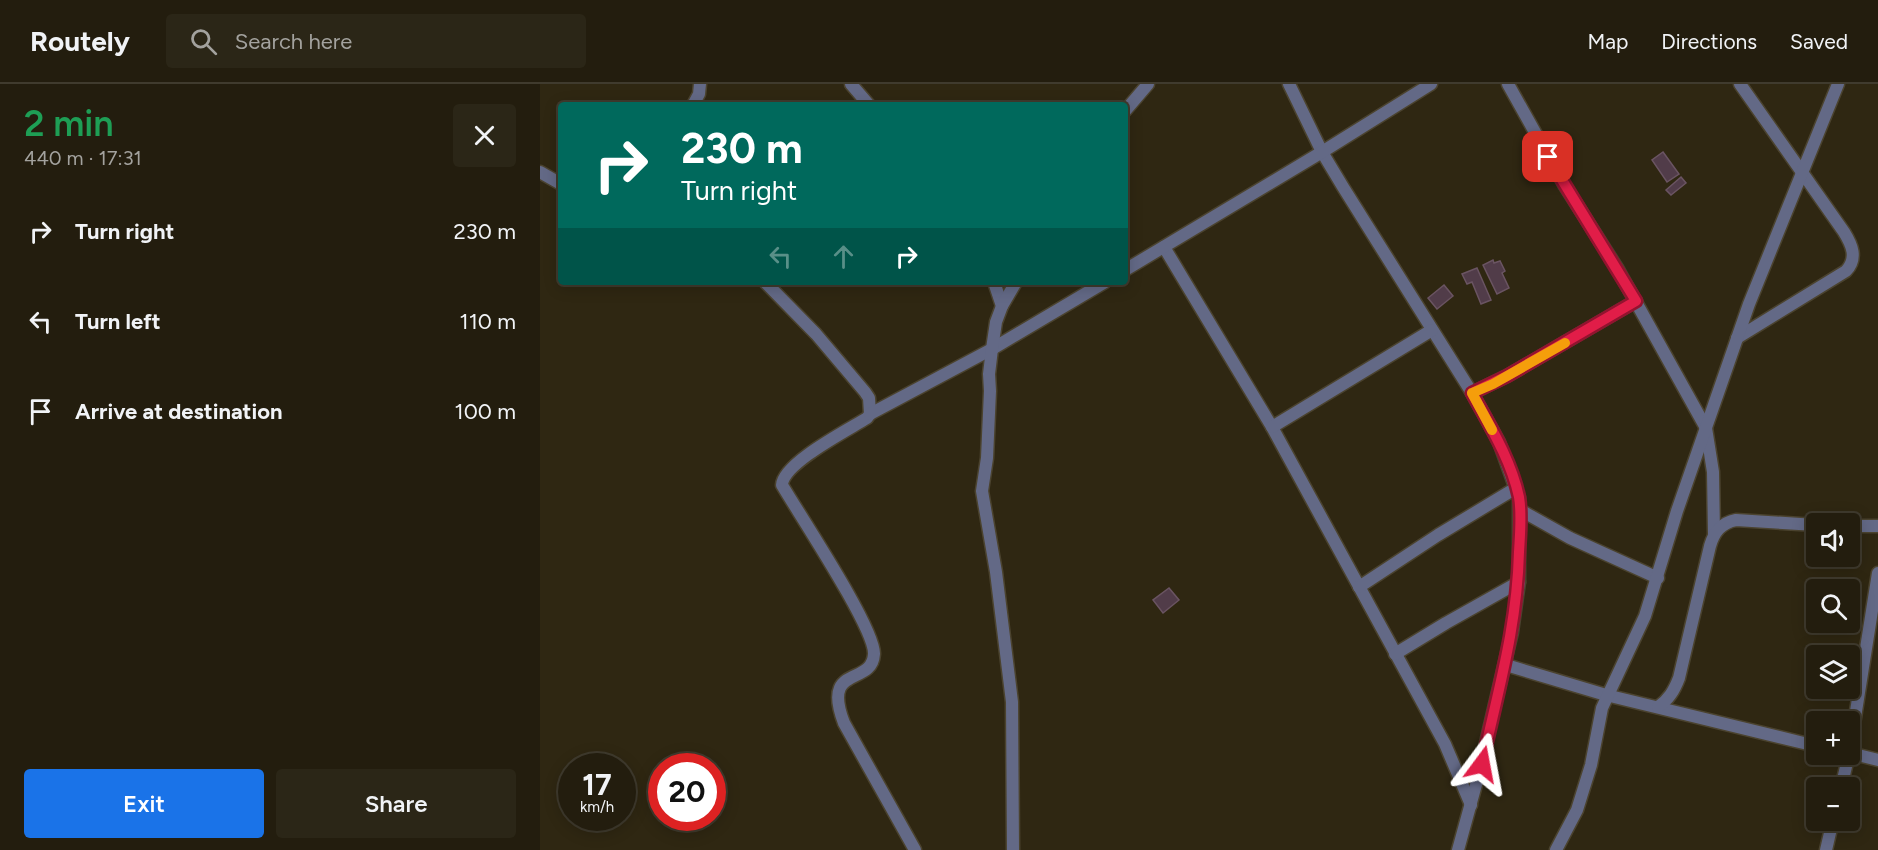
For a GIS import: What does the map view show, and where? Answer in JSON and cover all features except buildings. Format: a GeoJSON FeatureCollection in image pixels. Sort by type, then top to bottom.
{"type":"FeatureCollection","features":[{"type":"Feature","properties":{"kind":"street"},"geometry":{"type":"LineString","coordinates":[[695,102],[699,94],[700,84]]}},
{"type":"Feature","properties":{"kind":"street"},"geometry":{"type":"LineString","coordinates":[[851,84],[866,102]]}},
{"type":"Feature","properties":{"kind":"street"},"geometry":{"type":"LineString","coordinates":[[1128,107],[1148,84]]}},
{"type":"Feature","properties":{"kind":"street"},"geometry":{"type":"LineString","coordinates":[[1289,84],[1322,152],[1361,218],[1472,393],[1499,442],[1516,488],[1520,510],[1518,582],[1512,632],[1506,665],[1458,850]]}},
{"type":"Feature","properties":{"kind":"street"},"geometry":{"type":"LineString","coordinates":[[1128,268],[1431,84]]}},
{"type":"Feature","properties":{"kind":"street"},"geometry":{"type":"LineString","coordinates":[[1508,84],[1565,186],[1636,301],[1707,428],[1713,472],[1714,534],[1679,678],[1668,700],[1658,707]]}},
{"type":"Feature","properties":{"kind":"street"},"geometry":{"type":"LineString","coordinates":[[1737,338],[1846,271],[1852,265],[1853,248],[1740,84]]}},
{"type":"Feature","properties":{"kind":"street"},"geometry":{"type":"LineString","coordinates":[[1556,850],[1577,810],[1591,765],[1606,695],[1645,615],[1677,511],[1759,277],[1838,84]]}},
{"type":"Feature","properties":{"kind":"street"},"geometry":{"type":"LineString","coordinates":[[540,172],[558,182]]}},
{"type":"Feature","properties":{"kind":"street"},"geometry":{"type":"LineString","coordinates":[[1164,247],[1272,427],[1445,744],[1471,805]]}},
{"type":"Feature","properties":{"kind":"street"},"geometry":{"type":"LineString","coordinates":[[768,285],[816,334],[865,393],[870,414]]}},
{"type":"Feature","properties":{"kind":"street"},"geometry":{"type":"LineString","coordinates":[[995,285],[1002,306]]}},
{"type":"Feature","properties":{"kind":"street"},"geometry":{"type":"LineString","coordinates":[[1013,850],[1012,702],[996,572],[982,491],[987,458],[989,374],[996,322],[1014,285]]}},
{"type":"Feature","properties":{"kind":"street"},"geometry":{"type":"LineString","coordinates":[[915,850],[844,723],[837,706],[838,688],[844,681],[865,671],[873,661],[874,652],[864,623],[782,485],[782,479],[789,470],[808,455],[870,414],[992,349],[1099,285]]}},
{"type":"Feature","properties":{"kind":"street"},"geometry":{"type":"LineString","coordinates":[[1472,393],[1507,376],[1636,301]]}},
{"type":"Feature","properties":{"kind":"street"},"geometry":{"type":"LineString","coordinates":[[1272,427],[1432,330]]}},
{"type":"Feature","properties":{"kind":"street"},"geometry":{"type":"LineString","coordinates":[[1359,587],[1516,488]]}},
{"type":"Feature","properties":{"kind":"street"},"geometry":{"type":"LineString","coordinates":[[1520,510],[1554,530],[1658,578]]}},
{"type":"Feature","properties":{"kind":"street"},"geometry":{"type":"LineString","coordinates":[[1714,534],[1723,525],[1736,520],[1806,524]]}},
{"type":"Feature","properties":{"kind":"street"},"geometry":{"type":"LineString","coordinates":[[1860,526],[1878,526]]}},
{"type":"Feature","properties":{"kind":"street"},"geometry":{"type":"LineString","coordinates":[[1856,711],[1878,573]]}},
{"type":"Feature","properties":{"kind":"street"},"geometry":{"type":"LineString","coordinates":[[1395,654],[1518,582]]}},
{"type":"Feature","properties":{"kind":"street"},"geometry":{"type":"LineString","coordinates":[[1506,665],[1606,695],[1806,744]]}},
{"type":"Feature","properties":{"kind":"street"},"geometry":{"type":"LineString","coordinates":[[1860,755],[1878,760]]}},
{"type":"Feature","properties":{"kind":"street"},"geometry":{"type":"LineString","coordinates":[[1826,850],[1830,831]]}},
{"type":"Feature","properties":{"kind":"slow traffic"},"geometry":{"type":"LineString","coordinates":[[1492,430],[1472,393],[1493,384],[1565,343]]}},
{"type":"Feature","properties":{"kind":"route"},"geometry":{"type":"LineString","coordinates":[[1482,764],[1512,632],[1518,582],[1520,510],[1519,498],[1509,466],[1499,442],[1472,393],[1493,384],[1636,301],[1548,157]]}}]}
